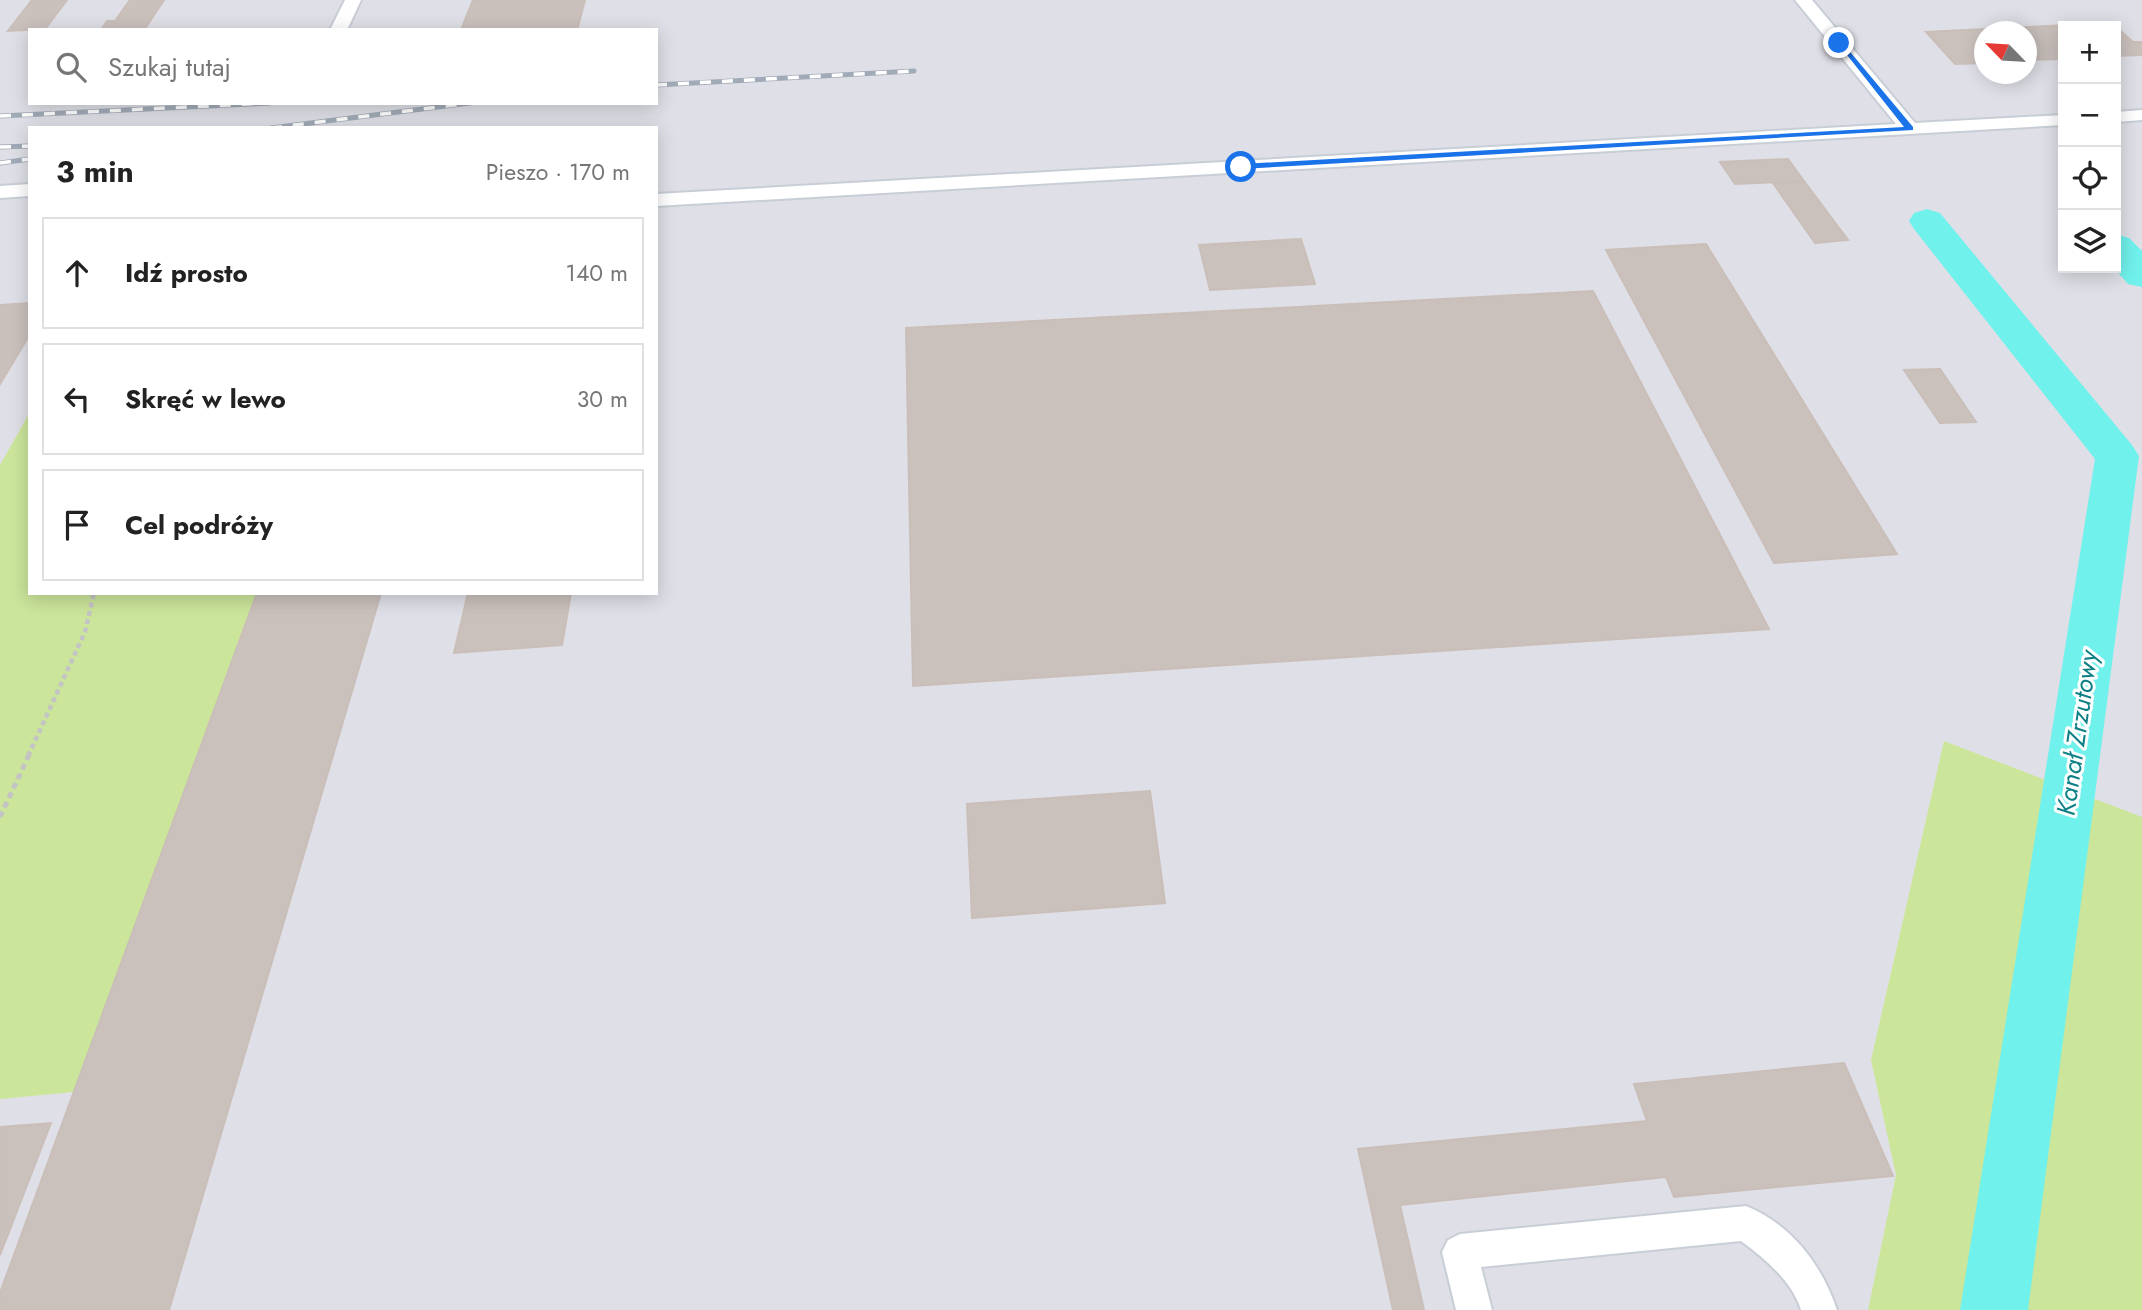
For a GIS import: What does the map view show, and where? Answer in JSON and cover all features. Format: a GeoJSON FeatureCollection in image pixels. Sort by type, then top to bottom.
{"type":"FeatureCollection","features":[{"type":"Feature","properties":{"kind":"lane"},"geometry":{"type":"LineString","coordinates":[[339,28],[353,0]]}},
{"type":"Feature","properties":{"kind":"lane"},"geometry":{"type":"LineString","coordinates":[[1803,0],[1910,129]]}},
{"type":"Feature","properties":{"kind":"lane"},"geometry":{"type":"LineString","coordinates":[[2121,117],[2142,116]]}},
{"type":"Feature","properties":{"kind":"lane"},"geometry":{"type":"LineString","coordinates":[[658,200],[2058,120]]}},
{"type":"Feature","properties":{"kind":"lane"},"geometry":{"type":"LineString","coordinates":[[0,192],[28,190]]}},
{"type":"Feature","properties":{"kind":"lane"},"geometry":{"type":"LineString","coordinates":[[1474,1310],[1460,1252],[1746,1223],[1785,1252],[1816,1299],[1819,1310]]}},
{"type":"Feature","properties":{"kind":"path"},"geometry":{"type":"LineString","coordinates":[[0,817],[85,632],[94,595]]}},
{"type":"Feature","properties":{"kind":"shaded area"},"geometry":{"type":"Polygon","coordinates":[[[0,0],[2142,0],[2142,817],[1944,741],[1871,1060],[1896,1175],[1868,1310],[0,1310],[0,1099],[74,1092],[256,595],[658,595],[658,126],[28,126],[28,416],[0,465],[0,0]]]}},
{"type":"Feature","properties":{"kind":"green space"},"geometry":{"type":"Polygon","coordinates":[[[28,416],[28,595],[256,595],[74,1092],[0,1099],[0,465],[28,416]]]}},
{"type":"Feature","properties":{"kind":"green space"},"geometry":{"type":"Polygon","coordinates":[[[1944,741],[2142,817],[2142,1310],[1868,1310],[1896,1175],[1871,1060],[1944,741]]]}},
{"type":"Feature","properties":{"kind":"building"},"geometry":{"type":"Polygon","coordinates":[[[32,0],[67,0],[46,28],[8,31],[32,0]]]}},
{"type":"Feature","properties":{"kind":"building"},"geometry":{"type":"Polygon","coordinates":[[[130,0],[164,0],[145,28],[102,28],[107,21],[115,21],[130,0]]]}},
{"type":"Feature","properties":{"kind":"building"},"geometry":{"type":"Polygon","coordinates":[[[473,0],[585,0],[578,28],[462,28],[473,0]]]}},
{"type":"Feature","properties":{"kind":"building"},"geometry":{"type":"Polygon","coordinates":[[[2058,26],[2058,59],[2037,60],[2037,27],[2058,26]]]}},
{"type":"Feature","properties":{"kind":"building"},"geometry":{"type":"Polygon","coordinates":[[[1974,30],[1974,63],[1955,64],[1926,32],[1974,30]]]}},
{"type":"Feature","properties":{"kind":"building"},"geometry":{"type":"Polygon","coordinates":[[[2121,31],[2133,42],[2142,42],[2142,55],[2121,56],[2121,31]]]}},
{"type":"Feature","properties":{"kind":"building"},"geometry":{"type":"Polygon","coordinates":[[[1788,159],[1804,181],[1735,184],[1720,162],[1788,159]]]}},
{"type":"Feature","properties":{"kind":"building"},"geometry":{"type":"Polygon","coordinates":[[[1804,181],[1848,240],[1815,243],[1773,183],[1804,181]]]}},
{"type":"Feature","properties":{"kind":"building"},"geometry":{"type":"Polygon","coordinates":[[[1301,239],[1315,284],[1210,290],[1199,245],[1301,239]]]}},
{"type":"Feature","properties":{"kind":"building"},"geometry":{"type":"Polygon","coordinates":[[[1706,244],[1897,554],[1774,563],[1606,250],[1706,244]]]}},
{"type":"Feature","properties":{"kind":"building"},"geometry":{"type":"Polygon","coordinates":[[[1593,291],[1769,629],[913,686],[906,328],[1593,291]]]}},
{"type":"Feature","properties":{"kind":"building"},"geometry":{"type":"Polygon","coordinates":[[[28,303],[28,337],[0,384],[0,305],[28,303]]]}},
{"type":"Feature","properties":{"kind":"building"},"geometry":{"type":"Polygon","coordinates":[[[1940,369],[1976,422],[1940,423],[1904,370],[1940,369]]]}},
{"type":"Feature","properties":{"kind":"building"},"geometry":{"type":"Polygon","coordinates":[[[256,595],[380,595],[169,1310],[0,1310],[0,1293],[256,595]]]}},
{"type":"Feature","properties":{"kind":"building"},"geometry":{"type":"Polygon","coordinates":[[[468,595],[571,595],[562,645],[454,653],[468,595]]]}},
{"type":"Feature","properties":{"kind":"building"},"geometry":{"type":"Polygon","coordinates":[[[1150,791],[1165,903],[972,918],[967,804],[1150,791]]]}},
{"type":"Feature","properties":{"kind":"building"},"geometry":{"type":"Polygon","coordinates":[[[1844,1063],[1893,1176],[1674,1197],[1666,1177],[1400,1205],[1424,1310],[1393,1310],[1358,1149],[1647,1121],[1634,1084],[1844,1063]]]}},
{"type":"Feature","properties":{"kind":"building"},"geometry":{"type":"Polygon","coordinates":[[[51,1123],[0,1255],[0,1127],[51,1123]]]}},
{"type":"Feature","properties":{"kind":"waterway","name":"Kanał Zrzutowy"},"geometry":{"type":"LineString","coordinates":[[1927,221],[2117,456],[1994,1310]]}},
{"type":"Feature","properties":{"kind":"waterway"},"geometry":{"type":"LineString","coordinates":[[2121,252],[2142,275]]}},
{"type":"Feature","properties":{"kind":"railway"},"geometry":{"type":"LineString","coordinates":[[658,85],[914,71]]}},
{"type":"Feature","properties":{"kind":"railway"},"geometry":{"type":"LineString","coordinates":[[0,116],[228,105]]}},
{"type":"Feature","properties":{"kind":"railway"},"geometry":{"type":"LineString","coordinates":[[287,126],[454,105]]}},
{"type":"Feature","properties":{"kind":"railway"},"geometry":{"type":"LineString","coordinates":[[0,147],[28,146]]}},
{"type":"Feature","properties":{"kind":"railway"},"geometry":{"type":"LineString","coordinates":[[0,163],[28,159]]}},
{"type":"Feature","properties":{"kind":"route"},"geometry":{"type":"LineString","coordinates":[[1241,167],[1910,129],[1839,43]]}}]}
